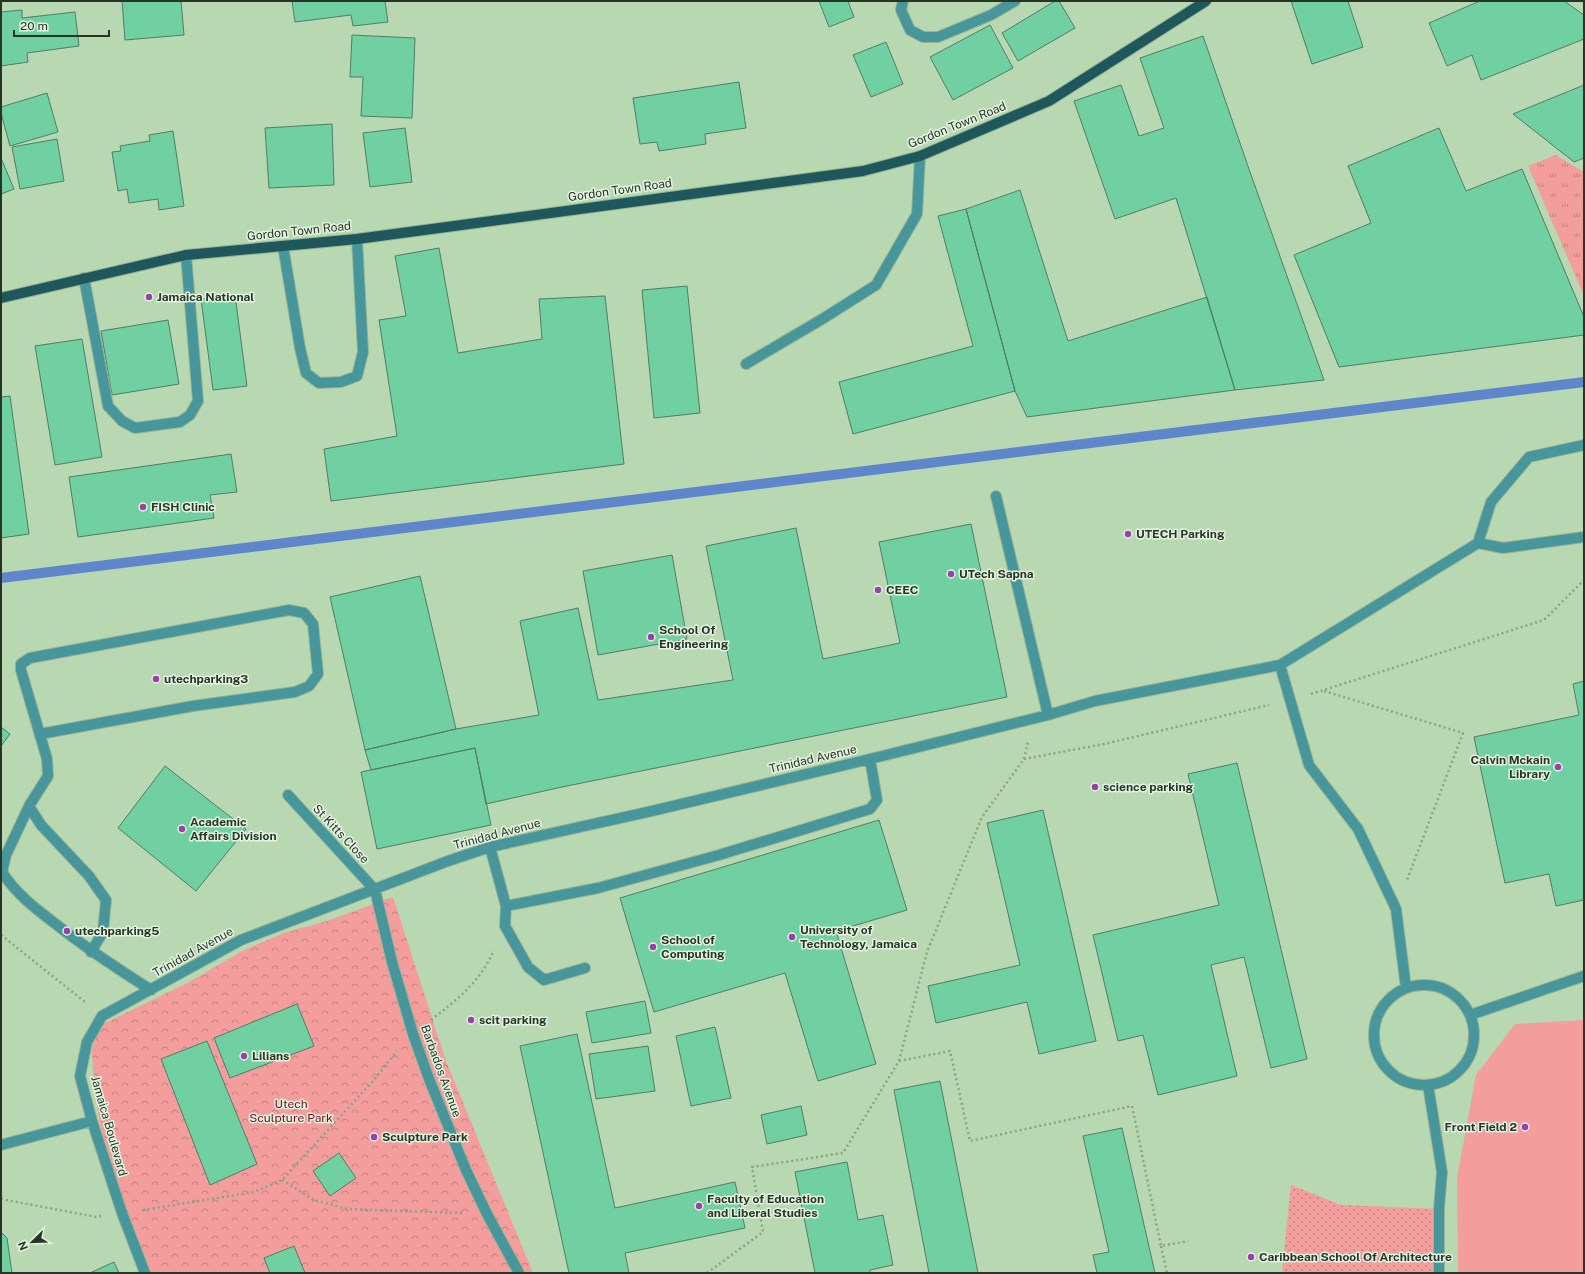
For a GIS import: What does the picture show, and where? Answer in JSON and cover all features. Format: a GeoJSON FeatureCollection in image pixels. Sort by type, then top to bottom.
{"type":"FeatureCollection","features":[{"type":"Feature","properties":{"kind":"main road","name":"Gordon Town Road"},"geometry":{"type":"LineString","coordinates":[[1,298],[186,255],[357,239],[863,171],[920,156],[1048,101],[1206,1]]}},
{"type":"Feature","properties":{"kind":"street"},"geometry":{"type":"LineString","coordinates":[[903,1],[901,10],[910,30],[923,37],[938,37],[991,15],[1015,1]]}},
{"type":"Feature","properties":{"kind":"street"},"geometry":{"type":"LineString","coordinates":[[746,364],[876,285],[917,214],[920,156]]}},
{"type":"Feature","properties":{"kind":"street"},"geometry":{"type":"LineString","coordinates":[[283,246],[300,348],[306,372],[319,383],[341,382],[358,376],[363,352],[357,239]]}},
{"type":"Feature","properties":{"kind":"street"},"geometry":{"type":"LineString","coordinates":[[84,278],[108,406],[122,421],[135,428],[180,422],[190,415],[198,401],[186,255]]}},
{"type":"Feature","properties":{"kind":"street"},"geometry":{"type":"LineString","coordinates":[[1406,988],[1396,909],[1358,829],[1309,765],[1280,665],[1478,543],[1492,502],[1529,457],[1584,445]]}},
{"type":"Feature","properties":{"kind":"street"},"geometry":{"type":"LineString","coordinates":[[996,496],[1048,715]]}},
{"type":"Feature","properties":{"kind":"street"},"geometry":{"type":"LineString","coordinates":[[1478,543],[1503,548],[1584,537]]}},
{"type":"Feature","properties":{"kind":"street"},"geometry":{"type":"LineString","coordinates":[[40,734],[193,706],[295,692],[309,686],[318,674],[313,624],[304,613],[289,610],[30,658],[21,664],[21,670],[47,760],[48,776],[29,806],[6,855],[2,872],[11,886],[34,908],[91,952],[151,990],[102,1016]]}},
{"type":"Feature","properties":{"kind":"street","name":"Trinidad Avenue"},"geometry":{"type":"LineString","coordinates":[[151,990],[241,940],[448,861],[490,847],[652,811],[870,759],[1048,715],[1095,701],[1280,665]]}},
{"type":"Feature","properties":{"kind":"street"},"geometry":{"type":"LineString","coordinates":[[506,906],[598,888],[719,855],[870,809],[877,800],[870,759]]}},
{"type":"Feature","properties":{"kind":"street","name":"St Kitts Close"},"geometry":{"type":"LineString","coordinates":[[288,795],[375,890]]}},
{"type":"Feature","properties":{"kind":"street"},"geometry":{"type":"LineString","coordinates":[[29,806],[41,825],[89,876],[106,900],[103,932],[91,952]]}},
{"type":"Feature","properties":{"kind":"street"},"geometry":{"type":"LineString","coordinates":[[490,847],[506,906],[506,926],[528,968],[544,980],[585,968]]}},
{"type":"Feature","properties":{"kind":"street","name":"Barbados Avenue"},"geometry":{"type":"LineString","coordinates":[[375,890],[392,962],[413,1034],[447,1125],[487,1214],[519,1273]]}},
{"type":"Feature","properties":{"kind":"street"},"geometry":{"type":"LineString","coordinates":[[1470,1015],[1584,976]]}},
{"type":"Feature","properties":{"kind":"street"},"geometry":{"type":"LineString","coordinates":[[1421,985],[1436,986],[1450,992],[1462,1002],[1470,1015],[1474,1031],[1473,1047],[1467,1061],[1456,1073],[1443,1082],[1428,1085],[1412,1083],[1397,1077],[1386,1066],[1378,1053],[1375,1037],[1376,1022],[1382,1008],[1393,996],[1406,988],[1421,985]]}},
{"type":"Feature","properties":{"kind":"street","name":"Jamaica Boulevard"},"geometry":{"type":"LineString","coordinates":[[102,1016],[87,1042],[80,1076],[92,1121],[122,1213],[145,1273]]}},
{"type":"Feature","properties":{"kind":"street"},"geometry":{"type":"LineString","coordinates":[[1428,1085],[1442,1172],[1439,1273]]}},
{"type":"Feature","properties":{"kind":"street"},"geometry":{"type":"LineString","coordinates":[[1,1145],[92,1121]]}},
{"type":"Feature","properties":{"kind":"path"},"geometry":{"type":"LineString","coordinates":[[1024,759],[1104,744],[1323,691],[1544,620],[1584,580]]}},
{"type":"Feature","properties":{"kind":"path"},"geometry":{"type":"LineString","coordinates":[[1323,691],[1463,733],[1396,909]]}},
{"type":"Feature","properties":{"kind":"path"},"geometry":{"type":"LineString","coordinates":[[707,1273],[763,1232],[752,1167],[843,1152],[899,1061],[927,952],[982,817],[1024,759],[1034,718]]}},
{"type":"Feature","properties":{"kind":"path"},"geometry":{"type":"LineString","coordinates":[[1,1200],[96,1217],[254,1192],[282,1180],[413,1034],[462,996],[487,967],[506,926]]}},
{"type":"Feature","properties":{"kind":"path"},"geometry":{"type":"LineString","coordinates":[[1,935],[102,1016]]}},
{"type":"Feature","properties":{"kind":"path"},"geometry":{"type":"LineString","coordinates":[[899,1061],[950,1050],[970,1141],[1132,1106],[1166,1273]]}},
{"type":"Feature","properties":{"kind":"path"},"geometry":{"type":"LineString","coordinates":[[282,1180],[314,1200],[347,1209],[487,1214]]}},
{"type":"Feature","properties":{"kind":"path"},"geometry":{"type":"LineString","coordinates":[[1161,1246],[1188,1241]]}},
{"type":"Feature","properties":{"kind":"green space"},"geometry":{"type":"Polygon","coordinates":[[[1556,155],[1584,172],[1584,296],[1528,166],[1556,155]]]}},
{"type":"Feature","properties":{"kind":"green space","name":"Utech Sculpture Park"},"geometry":{"type":"Polygon","coordinates":[[[393,897],[446,1061],[533,1273],[148,1273],[108,1172],[95,1094],[92,1053],[95,1028],[187,983],[244,950],[284,933],[327,921],[393,897]]]}},
{"type":"Feature","properties":{"kind":"green space","name":"Front Field 2"},"geometry":{"type":"Polygon","coordinates":[[[1584,1020],[1584,1273],[1458,1273],[1457,1178],[1476,1075],[1515,1024],[1584,1020]]]}},
{"type":"Feature","properties":{"kind":"green space"},"geometry":{"type":"Polygon","coordinates":[[[1291,1185],[1341,1205],[1439,1209],[1439,1273],[1282,1273],[1291,1185]]]}},
{"type":"Feature","properties":{"kind":"building"},"geometry":{"type":"Polygon","coordinates":[[[122,1],[181,1],[184,35],[125,40],[122,1]]]}},
{"type":"Feature","properties":{"kind":"building"},"geometry":{"type":"Polygon","coordinates":[[[292,1],[385,1],[388,22],[353,26],[351,15],[295,22],[292,1]]]}},
{"type":"Feature","properties":{"kind":"building"},"geometry":{"type":"Polygon","coordinates":[[[819,1],[848,1],[854,17],[829,27],[819,1]]]}},
{"type":"Feature","properties":{"kind":"building"},"geometry":{"type":"Polygon","coordinates":[[[1055,1],[1059,1],[1075,28],[1018,61],[1002,33],[1055,1]]]}},
{"type":"Feature","properties":{"kind":"building"},"geometry":{"type":"Polygon","coordinates":[[[1291,1],[1348,1],[1363,47],[1312,64],[1291,1]]]}},
{"type":"Feature","properties":{"kind":"building"},"geometry":{"type":"Polygon","coordinates":[[[1480,1],[1564,1],[1584,15],[1584,39],[1481,80],[1472,55],[1447,66],[1429,23],[1480,1]]]}},
{"type":"Feature","properties":{"kind":"building"},"geometry":{"type":"Polygon","coordinates":[[[22,10],[22,18],[75,12],[79,46],[27,53],[28,62],[1,66],[1,12],[22,10]]]}},
{"type":"Feature","properties":{"kind":"building"},"geometry":{"type":"Polygon","coordinates":[[[990,25],[1013,68],[953,100],[930,57],[990,25]]]}},
{"type":"Feature","properties":{"kind":"building"},"geometry":{"type":"Polygon","coordinates":[[[352,35],[415,38],[412,118],[361,116],[363,77],[350,77],[352,35]]]}},
{"type":"Feature","properties":{"kind":"building"},"geometry":{"type":"Polygon","coordinates":[[[1203,36],[1324,380],[1235,390],[1176,198],[1115,219],[1074,101],[1121,85],[1139,136],[1164,128],[1140,58],[1203,36]]]}},
{"type":"Feature","properties":{"kind":"building"},"geometry":{"type":"Polygon","coordinates":[[[886,42],[903,84],[871,97],[853,55],[886,42]]]}},
{"type":"Feature","properties":{"kind":"building"},"geometry":{"type":"Polygon","coordinates":[[[739,82],[746,128],[705,134],[706,144],[659,151],[657,142],[640,144],[633,98],[739,82]]]}},
{"type":"Feature","properties":{"kind":"building"},"geometry":{"type":"Polygon","coordinates":[[[1584,85],[1584,158],[1574,162],[1513,114],[1584,85]]]}},
{"type":"Feature","properties":{"kind":"building"},"geometry":{"type":"Polygon","coordinates":[[[47,93],[58,132],[10,146],[1,113],[1,107],[47,93]]]}},
{"type":"Feature","properties":{"kind":"building"},"geometry":{"type":"Polygon","coordinates":[[[332,124],[334,185],[269,188],[265,128],[332,124]]]}},
{"type":"Feature","properties":{"kind":"building"},"geometry":{"type":"Polygon","coordinates":[[[405,128],[412,182],[370,187],[363,133],[405,128]]]}},
{"type":"Feature","properties":{"kind":"building"},"geometry":{"type":"Polygon","coordinates":[[[1439,128],[1466,191],[1522,169],[1584,317],[1584,335],[1339,367],[1294,255],[1371,223],[1348,166],[1439,128]]]}},
{"type":"Feature","properties":{"kind":"building"},"geometry":{"type":"Polygon","coordinates":[[[173,131],[184,206],[159,210],[158,199],[129,203],[127,189],[118,191],[112,152],[121,151],[120,146],[150,141],[149,135],[173,131]]]}},
{"type":"Feature","properties":{"kind":"building"},"geometry":{"type":"Polygon","coordinates":[[[57,139],[64,181],[20,189],[12,147],[57,139]]]}},
{"type":"Feature","properties":{"kind":"building"},"geometry":{"type":"Polygon","coordinates":[[[1,158],[14,189],[1,194],[1,158]]]}},
{"type":"Feature","properties":{"kind":"building"},"geometry":{"type":"Polygon","coordinates":[[[1020,190],[1068,341],[1207,297],[1235,390],[1027,417],[1015,391],[966,209],[1020,190]]]}},
{"type":"Feature","properties":{"kind":"building"},"geometry":{"type":"Polygon","coordinates":[[[966,209],[1015,391],[853,434],[839,382],[973,346],[938,216],[966,209]]]}},
{"type":"Feature","properties":{"kind":"building"},"geometry":{"type":"Polygon","coordinates":[[[439,248],[458,353],[542,339],[539,299],[605,296],[624,464],[331,501],[324,449],[397,436],[379,320],[406,316],[395,256],[439,248]]]}},
{"type":"Feature","properties":{"kind":"building"},"geometry":{"type":"Polygon","coordinates":[[[687,286],[700,413],[654,418],[642,290],[687,286]]]}},
{"type":"Feature","properties":{"kind":"building"},"geometry":{"type":"Polygon","coordinates":[[[235,295],[247,386],[213,390],[201,299],[235,295]]]}},
{"type":"Feature","properties":{"kind":"building"},"geometry":{"type":"Polygon","coordinates":[[[168,320],[179,384],[112,395],[101,331],[168,320]]]}},
{"type":"Feature","properties":{"kind":"building"},"geometry":{"type":"Polygon","coordinates":[[[82,339],[102,457],[55,465],[35,346],[82,339]]]}},
{"type":"Feature","properties":{"kind":"building"},"geometry":{"type":"Polygon","coordinates":[[[10,396],[29,534],[1,538],[1,397],[10,396]]]}},
{"type":"Feature","properties":{"kind":"building","name":"FISH Clinic"},"geometry":{"type":"Polygon","coordinates":[[[231,454],[237,492],[210,495],[214,518],[78,537],[69,477],[231,454]]]}},
{"type":"Feature","properties":{"kind":"building"},"geometry":{"type":"Polygon","coordinates":[[[971,524],[1007,697],[562,787],[486,804],[475,748],[371,770],[365,750],[456,729],[539,715],[520,621],[578,608],[598,700],[733,680],[706,546],[796,528],[823,659],[900,643],[879,542],[971,524]]]}},
{"type":"Feature","properties":{"kind":"building"},"geometry":{"type":"Polygon","coordinates":[[[672,555],[687,639],[598,655],[583,571],[672,555]]]}},
{"type":"Feature","properties":{"kind":"building"},"geometry":{"type":"Polygon","coordinates":[[[420,576],[456,729],[365,750],[330,597],[420,576]]]}},
{"type":"Feature","properties":{"kind":"building"},"geometry":{"type":"Polygon","coordinates":[[[1584,681],[1584,900],[1556,906],[1549,874],[1505,883],[1474,737],[1579,715],[1573,684],[1584,681]]]}},
{"type":"Feature","properties":{"kind":"building"},"geometry":{"type":"Polygon","coordinates":[[[1,727],[10,734],[1,746],[1,727]]]}},
{"type":"Feature","properties":{"kind":"building"},"geometry":{"type":"Polygon","coordinates":[[[475,748],[491,825],[377,849],[361,772],[475,748]]]}},
{"type":"Feature","properties":{"kind":"building"},"geometry":{"type":"Polygon","coordinates":[[[1237,763],[1307,1059],[1271,1068],[1244,957],[1211,965],[1237,1076],[1158,1095],[1143,1035],[1118,1041],[1093,935],[1219,905],[1188,774],[1237,763]]]}},
{"type":"Feature","properties":{"kind":"building","name":"Academic Affairs Division"},"geometry":{"type":"Polygon","coordinates":[[[165,766],[246,829],[196,891],[118,828],[165,766]]]}},
{"type":"Feature","properties":{"kind":"building"},"geometry":{"type":"Polygon","coordinates":[[[1043,810],[1096,1041],[1039,1054],[1027,1002],[936,1023],[928,986],[1020,965],[987,823],[1043,810]]]}},
{"type":"Feature","properties":{"kind":"building"},"geometry":{"type":"Polygon","coordinates":[[[879,820],[907,910],[836,931],[876,1064],[818,1081],[785,973],[654,1012],[620,898],[879,820]]]}},
{"type":"Feature","properties":{"kind":"building"},"geometry":{"type":"Polygon","coordinates":[[[645,1001],[651,1033],[592,1043],[586,1012],[645,1001]]]}},
{"type":"Feature","properties":{"kind":"building"},"geometry":{"type":"Polygon","coordinates":[[[297,1004],[314,1046],[230,1078],[214,1038],[297,1004]]]}},
{"type":"Feature","properties":{"kind":"building"},"geometry":{"type":"Polygon","coordinates":[[[715,1027],[731,1098],[691,1106],[676,1036],[715,1027]]]}},
{"type":"Feature","properties":{"kind":"building","name":"Faculty of Education and Liberal Studies"},"geometry":{"type":"Polygon","coordinates":[[[577,1034],[615,1208],[735,1182],[745,1228],[625,1253],[629,1273],[569,1273],[520,1046],[577,1034]]]}},
{"type":"Feature","properties":{"kind":"building"},"geometry":{"type":"Polygon","coordinates":[[[207,1041],[257,1164],[210,1185],[161,1059],[207,1041]]]}},
{"type":"Feature","properties":{"kind":"building"},"geometry":{"type":"Polygon","coordinates":[[[648,1046],[655,1091],[596,1099],[589,1054],[648,1046]]]}},
{"type":"Feature","properties":{"kind":"building"},"geometry":{"type":"Polygon","coordinates":[[[940,1081],[978,1273],[929,1273],[894,1090],[940,1081]]]}},
{"type":"Feature","properties":{"kind":"building"},"geometry":{"type":"Polygon","coordinates":[[[801,1106],[807,1135],[767,1144],[761,1115],[801,1106]]]}},
{"type":"Feature","properties":{"kind":"building"},"geometry":{"type":"Polygon","coordinates":[[[1122,1128],[1155,1273],[1097,1273],[1093,1255],[1109,1252],[1083,1136],[1122,1128]]]}},
{"type":"Feature","properties":{"kind":"building"},"geometry":{"type":"Polygon","coordinates":[[[339,1153],[356,1178],[330,1196],[313,1171],[339,1153]]]}},
{"type":"Feature","properties":{"kind":"building"},"geometry":{"type":"Polygon","coordinates":[[[847,1162],[858,1220],[883,1215],[893,1265],[870,1270],[870,1273],[815,1273],[795,1172],[847,1162]]]}},
{"type":"Feature","properties":{"kind":"building"},"geometry":{"type":"Polygon","coordinates":[[[1,1232],[7,1238],[12,1273],[1,1273],[1,1232]]]}},
{"type":"Feature","properties":{"kind":"building"},"geometry":{"type":"Polygon","coordinates":[[[294,1246],[305,1273],[270,1273],[264,1258],[294,1246]]]}},
{"type":"Feature","properties":{"kind":"building"},"geometry":{"type":"Polygon","coordinates":[[[114,1262],[119,1273],[90,1273],[114,1262]]]}},
{"type":"Feature","properties":{"kind":"waterway"},"geometry":{"type":"LineString","coordinates":[[1,578],[1584,382]]}},
{"type":"Feature","properties":{"kind":"place","name":"Jamaica National"},"geometry":{"type":"Point","coordinates":[149,297]}},
{"type":"Feature","properties":{"kind":"place","name":"FISH Clinic"},"geometry":{"type":"Point","coordinates":[143,507]}},
{"type":"Feature","properties":{"kind":"place","name":"UTECH Parking"},"geometry":{"type":"Point","coordinates":[1128,534]}},
{"type":"Feature","properties":{"kind":"place","name":"UTech Sapna"},"geometry":{"type":"Point","coordinates":[951,574]}},
{"type":"Feature","properties":{"kind":"place","name":"CEEC"},"geometry":{"type":"Point","coordinates":[878,590]}},
{"type":"Feature","properties":{"kind":"place","name":"School Of Engineering"},"geometry":{"type":"Point","coordinates":[651,637]}},
{"type":"Feature","properties":{"kind":"place","name":"utechparking3"},"geometry":{"type":"Point","coordinates":[156,679]}},
{"type":"Feature","properties":{"kind":"place","name":"Calvin Mckain Library"},"geometry":{"type":"Point","coordinates":[1558,767]}},
{"type":"Feature","properties":{"kind":"place","name":"science parking"},"geometry":{"type":"Point","coordinates":[1095,787]}},
{"type":"Feature","properties":{"kind":"place","name":"Academic Affairs Division"},"geometry":{"type":"Point","coordinates":[182,829]}},
{"type":"Feature","properties":{"kind":"place","name":"utechparking5"},"geometry":{"type":"Point","coordinates":[67,931]}},
{"type":"Feature","properties":{"kind":"place","name":"University of Technology, Jamaica"},"geometry":{"type":"Point","coordinates":[792,937]}},
{"type":"Feature","properties":{"kind":"place","name":"School of Computing"},"geometry":{"type":"Point","coordinates":[653,947]}},
{"type":"Feature","properties":{"kind":"place","name":"scit parking"},"geometry":{"type":"Point","coordinates":[471,1020]}},
{"type":"Feature","properties":{"kind":"place","name":"Lilians"},"geometry":{"type":"Point","coordinates":[244,1056]}},
{"type":"Feature","properties":{"kind":"place","name":"Front Field 2"},"geometry":{"type":"Point","coordinates":[1525,1127]}},
{"type":"Feature","properties":{"kind":"place","name":"Sculpture Park"},"geometry":{"type":"Point","coordinates":[374,1137]}},
{"type":"Feature","properties":{"kind":"place","name":"Faculty of Education and Liberal Studies"},"geometry":{"type":"Point","coordinates":[699,1206]}},
{"type":"Feature","properties":{"kind":"place","name":"Caribbean School Of Architecture"},"geometry":{"type":"Point","coordinates":[1251,1257]}}]}
